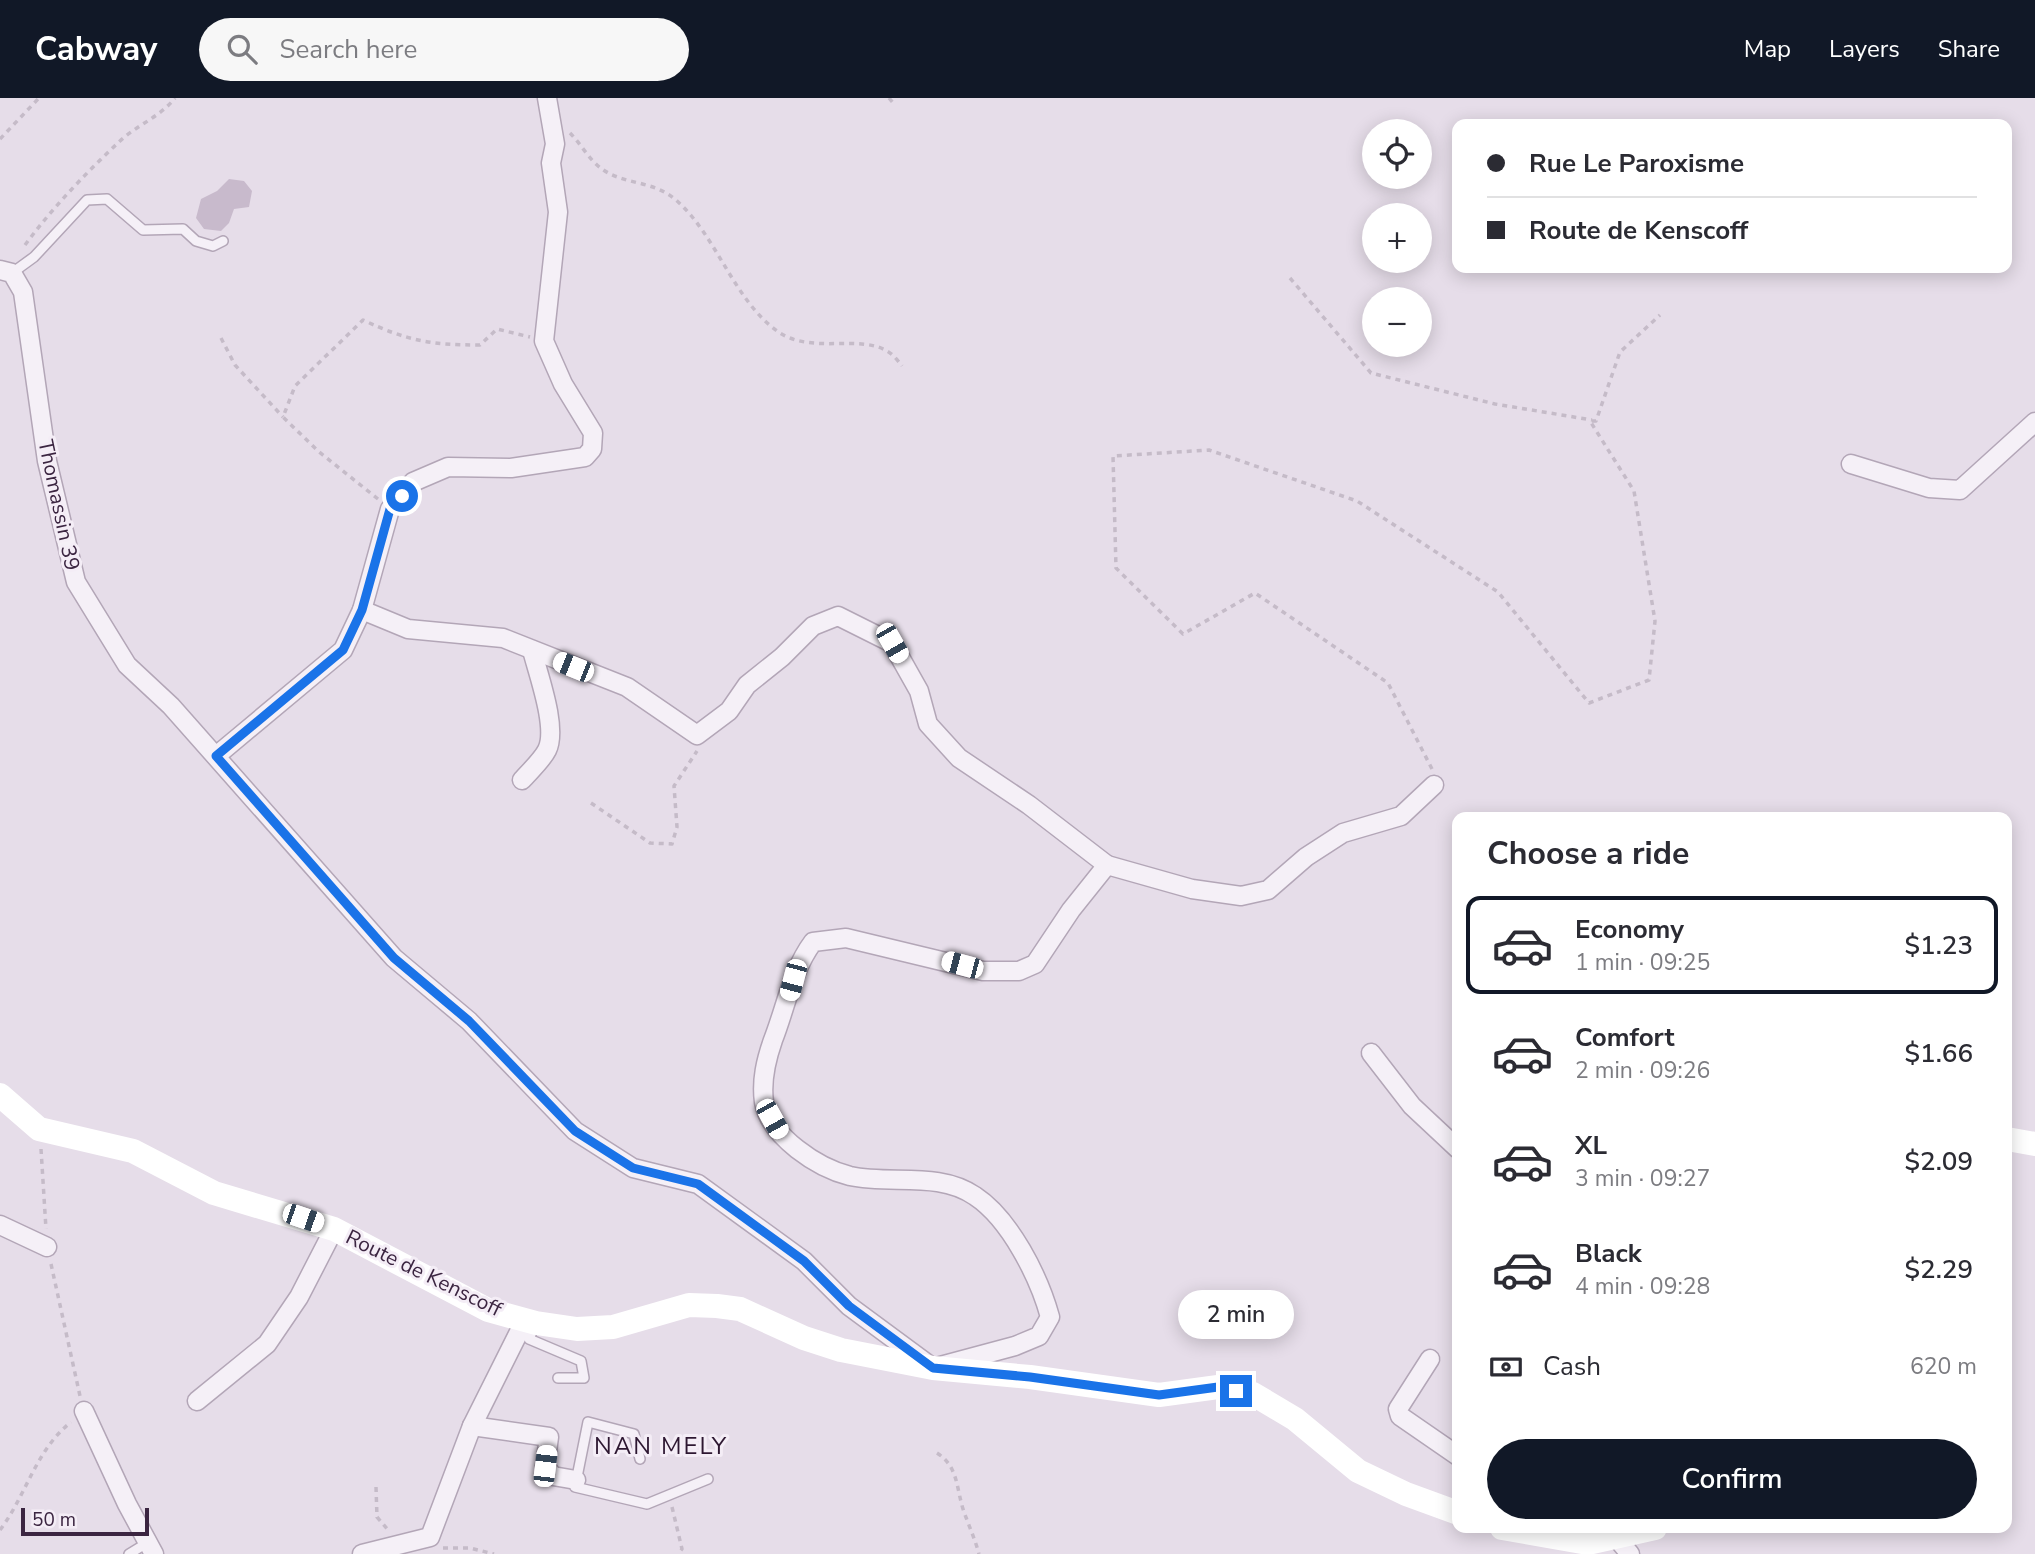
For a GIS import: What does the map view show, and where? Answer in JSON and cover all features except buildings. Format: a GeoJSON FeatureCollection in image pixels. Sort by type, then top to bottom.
{"type":"FeatureCollection","features":[{"type":"Feature","properties":{"kind":"main road","name":"Route de Kenscoff"},"geometry":{"type":"LineString","coordinates":[[0,1095],[39,1129],[133,1151],[214,1194],[334,1228],[488,1310],[530,1322],[577,1329],[612,1327],[690,1305],[740,1308],[804,1338],[841,1350],[933,1368],[1030,1377],[1159,1395],[1218,1387],[1253,1394],[1295,1419],[1358,1471],[1406,1494],[1452,1511]]}},
{"type":"Feature","properties":{"kind":"main road"},"geometry":{"type":"LineString","coordinates":[[2012,1140],[2035,1144]]}},
{"type":"Feature","properties":{"kind":"main road"},"geometry":{"type":"LineString","coordinates":[[1533,1533],[1622,1545],[1645,1533]]}},
{"type":"Feature","properties":{"kind":"street"},"geometry":{"type":"LineString","coordinates":[[216,756],[343,650],[362,610],[390,509],[413,482],[448,467],[511,468],[584,457],[592,449],[593,433],[563,384],[544,341],[558,212],[551,163],[555,144],[548,105]]}},
{"type":"Feature","properties":{"kind":"street","name":"Thomassin 39"},"geometry":{"type":"LineString","coordinates":[[6,271],[23,292],[47,461],[76,582],[127,665],[171,706],[394,958],[469,1021],[575,1131],[633,1168],[698,1184],[804,1261],[849,1306],[933,1368]]}},
{"type":"Feature","properties":{"kind":"street"},"geometry":{"type":"LineString","coordinates":[[1851,464],[1929,488],[1960,490],[2035,422]]}},
{"type":"Feature","properties":{"kind":"street"},"geometry":{"type":"LineString","coordinates":[[362,610],[408,629],[503,638],[627,687],[697,735],[729,711],[747,685],[782,657],[813,626],[838,616],[892,643],[919,691],[928,724],[959,758],[1030,805],[1107,865],[1192,889],[1241,896],[1268,890],[1306,857],[1343,833],[1401,816],[1434,785]]}},
{"type":"Feature","properties":{"kind":"street"},"geometry":{"type":"LineString","coordinates":[[522,780],[547,750],[551,738],[550,720],[532,650]]}},
{"type":"Feature","properties":{"kind":"street"},"geometry":{"type":"LineString","coordinates":[[933,1368],[1015,1346],[1040,1336],[1050,1317],[1044,1295],[1032,1270],[994,1210],[973,1194],[940,1182],[849,1176],[809,1157],[780,1133],[764,1104],[764,1066],[788,1000],[798,961],[813,942],[846,938],[983,971],[1019,971],[1035,964],[1071,910],[1107,865]]}},
{"type":"Feature","properties":{"kind":"street"},"geometry":{"type":"LineString","coordinates":[[1371,1053],[1412,1107],[1452,1144]]}},
{"type":"Feature","properties":{"kind":"street"},"geometry":{"type":"LineString","coordinates":[[0,1225],[47,1247]]}},
{"type":"Feature","properties":{"kind":"street"},"geometry":{"type":"LineString","coordinates":[[197,1401],[267,1344],[299,1297],[334,1228]]}},
{"type":"Feature","properties":{"kind":"street"},"geometry":{"type":"LineString","coordinates":[[362,1554],[430,1537],[471,1426],[530,1322]]}},
{"type":"Feature","properties":{"kind":"street"},"geometry":{"type":"LineString","coordinates":[[1430,1359],[1398,1409],[1400,1416],[1452,1452]]}},
{"type":"Feature","properties":{"kind":"street"},"geometry":{"type":"LineString","coordinates":[[84,1411],[150,1548]]}},
{"type":"Feature","properties":{"kind":"street"},"geometry":{"type":"LineString","coordinates":[[471,1426],[549,1437],[545,1466],[553,1476],[576,1480]]}},
{"type":"Feature","properties":{"kind":"lane"},"geometry":{"type":"LineString","coordinates":[[6,271],[34,257],[87,200],[107,199],[117,204],[142,230],[183,229],[196,241],[214,246],[223,241]]}},
{"type":"Feature","properties":{"kind":"lane"},"geometry":{"type":"LineString","coordinates":[[530,1322],[529,1339],[581,1361],[584,1378],[558,1378]]}},
{"type":"Feature","properties":{"kind":"lane"},"geometry":{"type":"LineString","coordinates":[[640,1459],[634,1434],[588,1422],[575,1487],[647,1504],[708,1479]]}},
{"type":"Feature","properties":{"kind":"lane"},"geometry":{"type":"LineString","coordinates":[[129,1554],[150,1548]]}},
{"type":"Feature","properties":{"kind":"path"},"geometry":{"type":"LineString","coordinates":[[0,139],[39,98]]}},
{"type":"Feature","properties":{"kind":"path"},"geometry":{"type":"LineString","coordinates":[[889,98],[894,104]]}},
{"type":"Feature","properties":{"kind":"path"},"geometry":{"type":"LineString","coordinates":[[6,271],[80,179],[121,139],[173,100]]}},
{"type":"Feature","properties":{"kind":"path"},"geometry":{"type":"LineString","coordinates":[[548,105],[602,169],[651,184],[676,200],[715,249],[757,312],[778,332],[799,341],[866,345],[886,350],[902,366]]}},
{"type":"Feature","properties":{"kind":"path"},"geometry":{"type":"LineString","coordinates":[[1290,278],[1371,373],[1495,404],[1596,421]]}},
{"type":"Feature","properties":{"kind":"path"},"geometry":{"type":"LineString","coordinates":[[1596,421],[1620,352],[1660,315]]}},
{"type":"Feature","properties":{"kind":"path"},"geometry":{"type":"LineString","coordinates":[[283,417],[295,386],[363,320],[402,338],[440,345],[480,345],[497,329],[544,341]]}},
{"type":"Feature","properties":{"kind":"path"},"geometry":{"type":"LineString","coordinates":[[221,338],[235,365],[283,417],[318,451],[390,509]]}},
{"type":"Feature","properties":{"kind":"path"},"geometry":{"type":"LineString","coordinates":[[1434,785],[1431,766],[1388,683],[1255,593],[1183,634],[1116,568],[1113,456],[1209,450],[1357,501],[1498,592],[1589,703],[1649,680],[1655,621],[1634,491],[1590,421],[1596,421]]}},
{"type":"Feature","properties":{"kind":"path"},"geometry":{"type":"LineString","coordinates":[[591,803],[650,843],[672,844],[677,827],[674,786],[698,752],[697,735]]}},
{"type":"Feature","properties":{"kind":"path"},"geometry":{"type":"LineString","coordinates":[[0,1530],[11,1516],[36,1462],[52,1437],[84,1411],[47,1247],[39,1129]]}},
{"type":"Feature","properties":{"kind":"path"},"geometry":{"type":"LineString","coordinates":[[937,1453],[947,1460],[957,1477],[964,1511],[979,1554]]}},
{"type":"Feature","properties":{"kind":"path"},"geometry":{"type":"LineString","coordinates":[[376,1487],[377,1517],[402,1546]]}},
{"type":"Feature","properties":{"kind":"path"},"geometry":{"type":"LineString","coordinates":[[667,1496],[677,1518],[683,1552],[678,1554]]}},
{"type":"Feature","properties":{"kind":"path"},"geometry":{"type":"LineString","coordinates":[[430,1537],[444,1549],[470,1548],[494,1554]]}},
{"type":"Feature","properties":{"kind":"district","name":"NAN MELY"},"geometry":{"type":"Point","coordinates":[661,1446]}},
{"type":"Feature","properties":{"kind":"route"},"geometry":{"type":"LineString","coordinates":[[402,496],[390,509],[362,610],[343,650],[270,714],[216,756],[394,958],[469,1021],[575,1131],[633,1168],[698,1184],[804,1261],[849,1306],[933,1368],[1030,1377],[1159,1395],[1218,1387],[1236,1391]]}}]}
